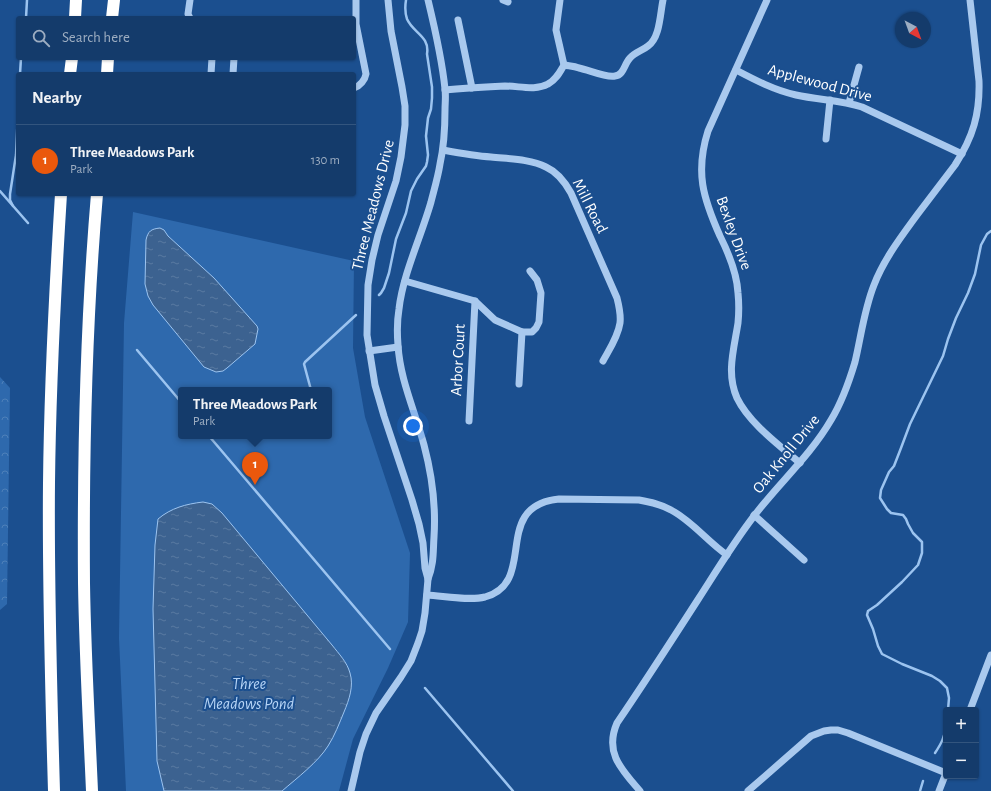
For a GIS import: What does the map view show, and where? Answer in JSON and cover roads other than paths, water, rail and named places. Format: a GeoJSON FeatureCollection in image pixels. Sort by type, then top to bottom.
{"type":"FeatureCollection","features":[{"type":"Feature","properties":{"kind":"highway"},"geometry":{"type":"LineString","coordinates":[[75,16],[76,0]]}},
{"type":"Feature","properties":{"kind":"highway"},"geometry":{"type":"LineString","coordinates":[[112,16],[114,0]]}},
{"type":"Feature","properties":{"kind":"highway"},"geometry":{"type":"LineString","coordinates":[[70,72],[72,60]]}},
{"type":"Feature","properties":{"kind":"highway"},"geometry":{"type":"LineString","coordinates":[[107,72],[108,60]]}},
{"type":"Feature","properties":{"kind":"highway"},"geometry":{"type":"LineString","coordinates":[[54,791],[49,596],[49,483],[54,312],[62,196]]}},
{"type":"Feature","properties":{"kind":"highway"},"geometry":{"type":"LineString","coordinates":[[92,791],[84,591],[84,502],[89,307],[97,196]]}},
{"type":"Feature","properties":{"kind":"street"},"geometry":{"type":"LineString","coordinates":[[189,16],[190,0]]}},
{"type":"Feature","properties":{"kind":"street"},"geometry":{"type":"LineString","coordinates":[[356,0],[356,16]]}},
{"type":"Feature","properties":{"kind":"street","name":"Three Meadows Drive"},"geometry":{"type":"LineString","coordinates":[[388,0],[391,31],[402,87],[405,125],[402,157],[396,181],[378,235],[371,264],[368,292],[367,335],[375,385],[419,524],[428,579]]}},
{"type":"Feature","properties":{"kind":"street","name":"Three Meadows Drive"},"geometry":{"type":"LineString","coordinates":[[354,790],[360,752],[366,734],[376,713],[411,661],[418,644],[425,612],[428,579],[432,569],[434,506],[433,488],[424,444],[406,390],[398,347],[399,308],[405,281],[430,204],[443,150],[445,90],[440,49],[428,0]]}},
{"type":"Feature","properties":{"kind":"street"},"geometry":{"type":"LineString","coordinates":[[445,90],[507,86],[533,88],[549,84],[564,65],[556,30],[560,0]]}},
{"type":"Feature","properties":{"kind":"street"},"geometry":{"type":"LineString","coordinates":[[564,65],[614,77],[619,75],[630,57],[654,41],[658,30],[663,0]]}},
{"type":"Feature","properties":{"kind":"street","name":"Bexley Drive"},"geometry":{"type":"LineString","coordinates":[[767,0],[708,131],[704,144],[701,170],[705,197],[709,210],[729,255],[735,273],[738,291],[738,322],[732,359],[732,378],[737,398],[747,415],[800,463]]}},
{"type":"Feature","properties":{"kind":"street","name":"Oak Knoll Drive"},"geometry":{"type":"LineString","coordinates":[[640,791],[615,759],[612,741],[617,723],[754,515],[800,463],[822,435],[832,419],[850,380],[867,304],[880,271],[900,238],[955,165],[970,139],[978,107],[979,81],[970,0]]}},
{"type":"Feature","properties":{"kind":"street"},"geometry":{"type":"LineString","coordinates":[[458,20],[472,88]]}},
{"type":"Feature","properties":{"kind":"street"},"geometry":{"type":"LineString","coordinates":[[356,24],[366,74],[362,82],[356,88]]}},
{"type":"Feature","properties":{"kind":"street"},"geometry":{"type":"LineString","coordinates":[[211,72],[212,60]]}},
{"type":"Feature","properties":{"kind":"street"},"geometry":{"type":"LineString","coordinates":[[233,72],[234,60]]}},
{"type":"Feature","properties":{"kind":"street"},"geometry":{"type":"LineString","coordinates":[[849,103],[859,67]]}},
{"type":"Feature","properties":{"kind":"street","name":"Applewood Drive"},"geometry":{"type":"LineString","coordinates":[[736,70],[757,81],[794,94],[849,103],[862,107],[962,154]]}},
{"type":"Feature","properties":{"kind":"street"},"geometry":{"type":"LineString","coordinates":[[826,139],[830,100]]}},
{"type":"Feature","properties":{"kind":"street","name":"Mill Road"},"geometry":{"type":"LineString","coordinates":[[443,150],[540,164],[563,180],[580,214],[617,298],[620,311],[620,324],[617,334],[603,361]]}},
{"type":"Feature","properties":{"kind":"street"},"geometry":{"type":"LineString","coordinates":[[405,281],[476,301],[495,320],[522,332],[532,332],[539,322],[541,293],[537,280],[530,271]]}},
{"type":"Feature","properties":{"kind":"street","name":"Arbor Court"},"geometry":{"type":"LineString","coordinates":[[469,421],[476,301]]}},
{"type":"Feature","properties":{"kind":"street"},"geometry":{"type":"LineString","coordinates":[[519,384],[522,332]]}},
{"type":"Feature","properties":{"kind":"street"},"geometry":{"type":"LineString","coordinates":[[369,351],[398,347]]}},
{"type":"Feature","properties":{"kind":"street"},"geometry":{"type":"LineString","coordinates":[[427,595],[478,598],[485,597],[498,591],[511,575],[514,565],[519,529],[524,517],[539,504],[559,499],[639,500],[663,506],[673,510],[719,550],[727,555]]}},
{"type":"Feature","properties":{"kind":"street"},"geometry":{"type":"LineString","coordinates":[[754,515],[804,560]]}},
{"type":"Feature","properties":{"kind":"street"},"geometry":{"type":"LineString","coordinates":[[971,707],[988,672],[991,655]]}},
{"type":"Feature","properties":{"kind":"street"},"geometry":{"type":"LineString","coordinates":[[748,791],[806,740],[818,733],[831,730],[838,730],[848,733],[943,772]]}},
{"type":"Feature","properties":{"kind":"street"},"geometry":{"type":"LineString","coordinates":[[939,791],[944,779]]}},
{"type":"Feature","properties":{"kind":"water"},"geometry":{"type":"Polygon","coordinates":[[[160,228],[164,230],[168,236],[214,278],[257,326],[258,329],[255,344],[223,371],[216,372],[204,367],[153,305],[148,296],[145,284],[146,240],[150,231],[160,228]]]}},
{"type":"Feature","properties":{"kind":"water","name":"Three Meadows Pond"},"geometry":{"type":"Polygon","coordinates":[[[203,502],[212,504],[222,513],[340,655],[347,665],[350,673],[351,688],[349,698],[339,725],[330,742],[324,752],[313,764],[282,791],[164,791],[157,761],[153,609],[155,545],[158,519],[179,507],[203,502]]]}},
{"type":"Feature","properties":{"kind":"waterway"},"geometry":{"type":"LineString","coordinates":[[26,16],[27,0]]}},
{"type":"Feature","properties":{"kind":"waterway"},"geometry":{"type":"LineString","coordinates":[[379,295],[384,288],[389,273],[396,239],[406,213],[411,191],[426,166],[428,155],[426,136],[428,118],[431,109],[432,87],[427,48],[424,39],[413,28],[407,19],[405,10],[406,0]]}},
{"type":"Feature","properties":{"kind":"waterway"},"geometry":{"type":"LineString","coordinates":[[20,72],[21,60]]}},
{"type":"Feature","properties":{"kind":"waterway"},"geometry":{"type":"LineString","coordinates":[[13,206],[10,200],[10,194],[16,155]]}},
{"type":"Feature","properties":{"kind":"waterway"},"geometry":{"type":"LineString","coordinates":[[0,191],[28,223]]}},
{"type":"Feature","properties":{"kind":"waterway"},"geometry":{"type":"LineString","coordinates":[[948,707],[949,698],[947,688],[940,681],[882,654],[867,615],[868,611],[877,605],[918,565],[922,553],[922,542],[913,533],[903,515],[891,513],[887,509],[880,498],[881,490],[889,472],[894,466],[910,424],[943,356],[956,318],[975,274],[981,245],[987,234],[991,231]]}},
{"type":"Feature","properties":{"kind":"waterway"},"geometry":{"type":"LineString","coordinates":[[310,387],[304,364],[305,362],[356,315]]}},
{"type":"Feature","properties":{"kind":"waterway"},"geometry":{"type":"LineString","coordinates":[[137,350],[178,398]]}},
{"type":"Feature","properties":{"kind":"waterway"},"geometry":{"type":"LineString","coordinates":[[212,439],[390,649]]}},
{"type":"Feature","properties":{"kind":"waterway"},"geometry":{"type":"LineString","coordinates":[[425,688],[513,791]]}},
{"type":"Feature","properties":{"kind":"waterway"},"geometry":{"type":"LineString","coordinates":[[935,753],[943,738]]}},
{"type":"Feature","properties":{"kind":"waterway"},"geometry":{"type":"LineString","coordinates":[[920,791],[923,781]]}},
{"type":"Feature","properties":{"kind":"place","name":"Three Meadows Park"},"geometry":{"type":"Point","coordinates":[255,485]}}]}
